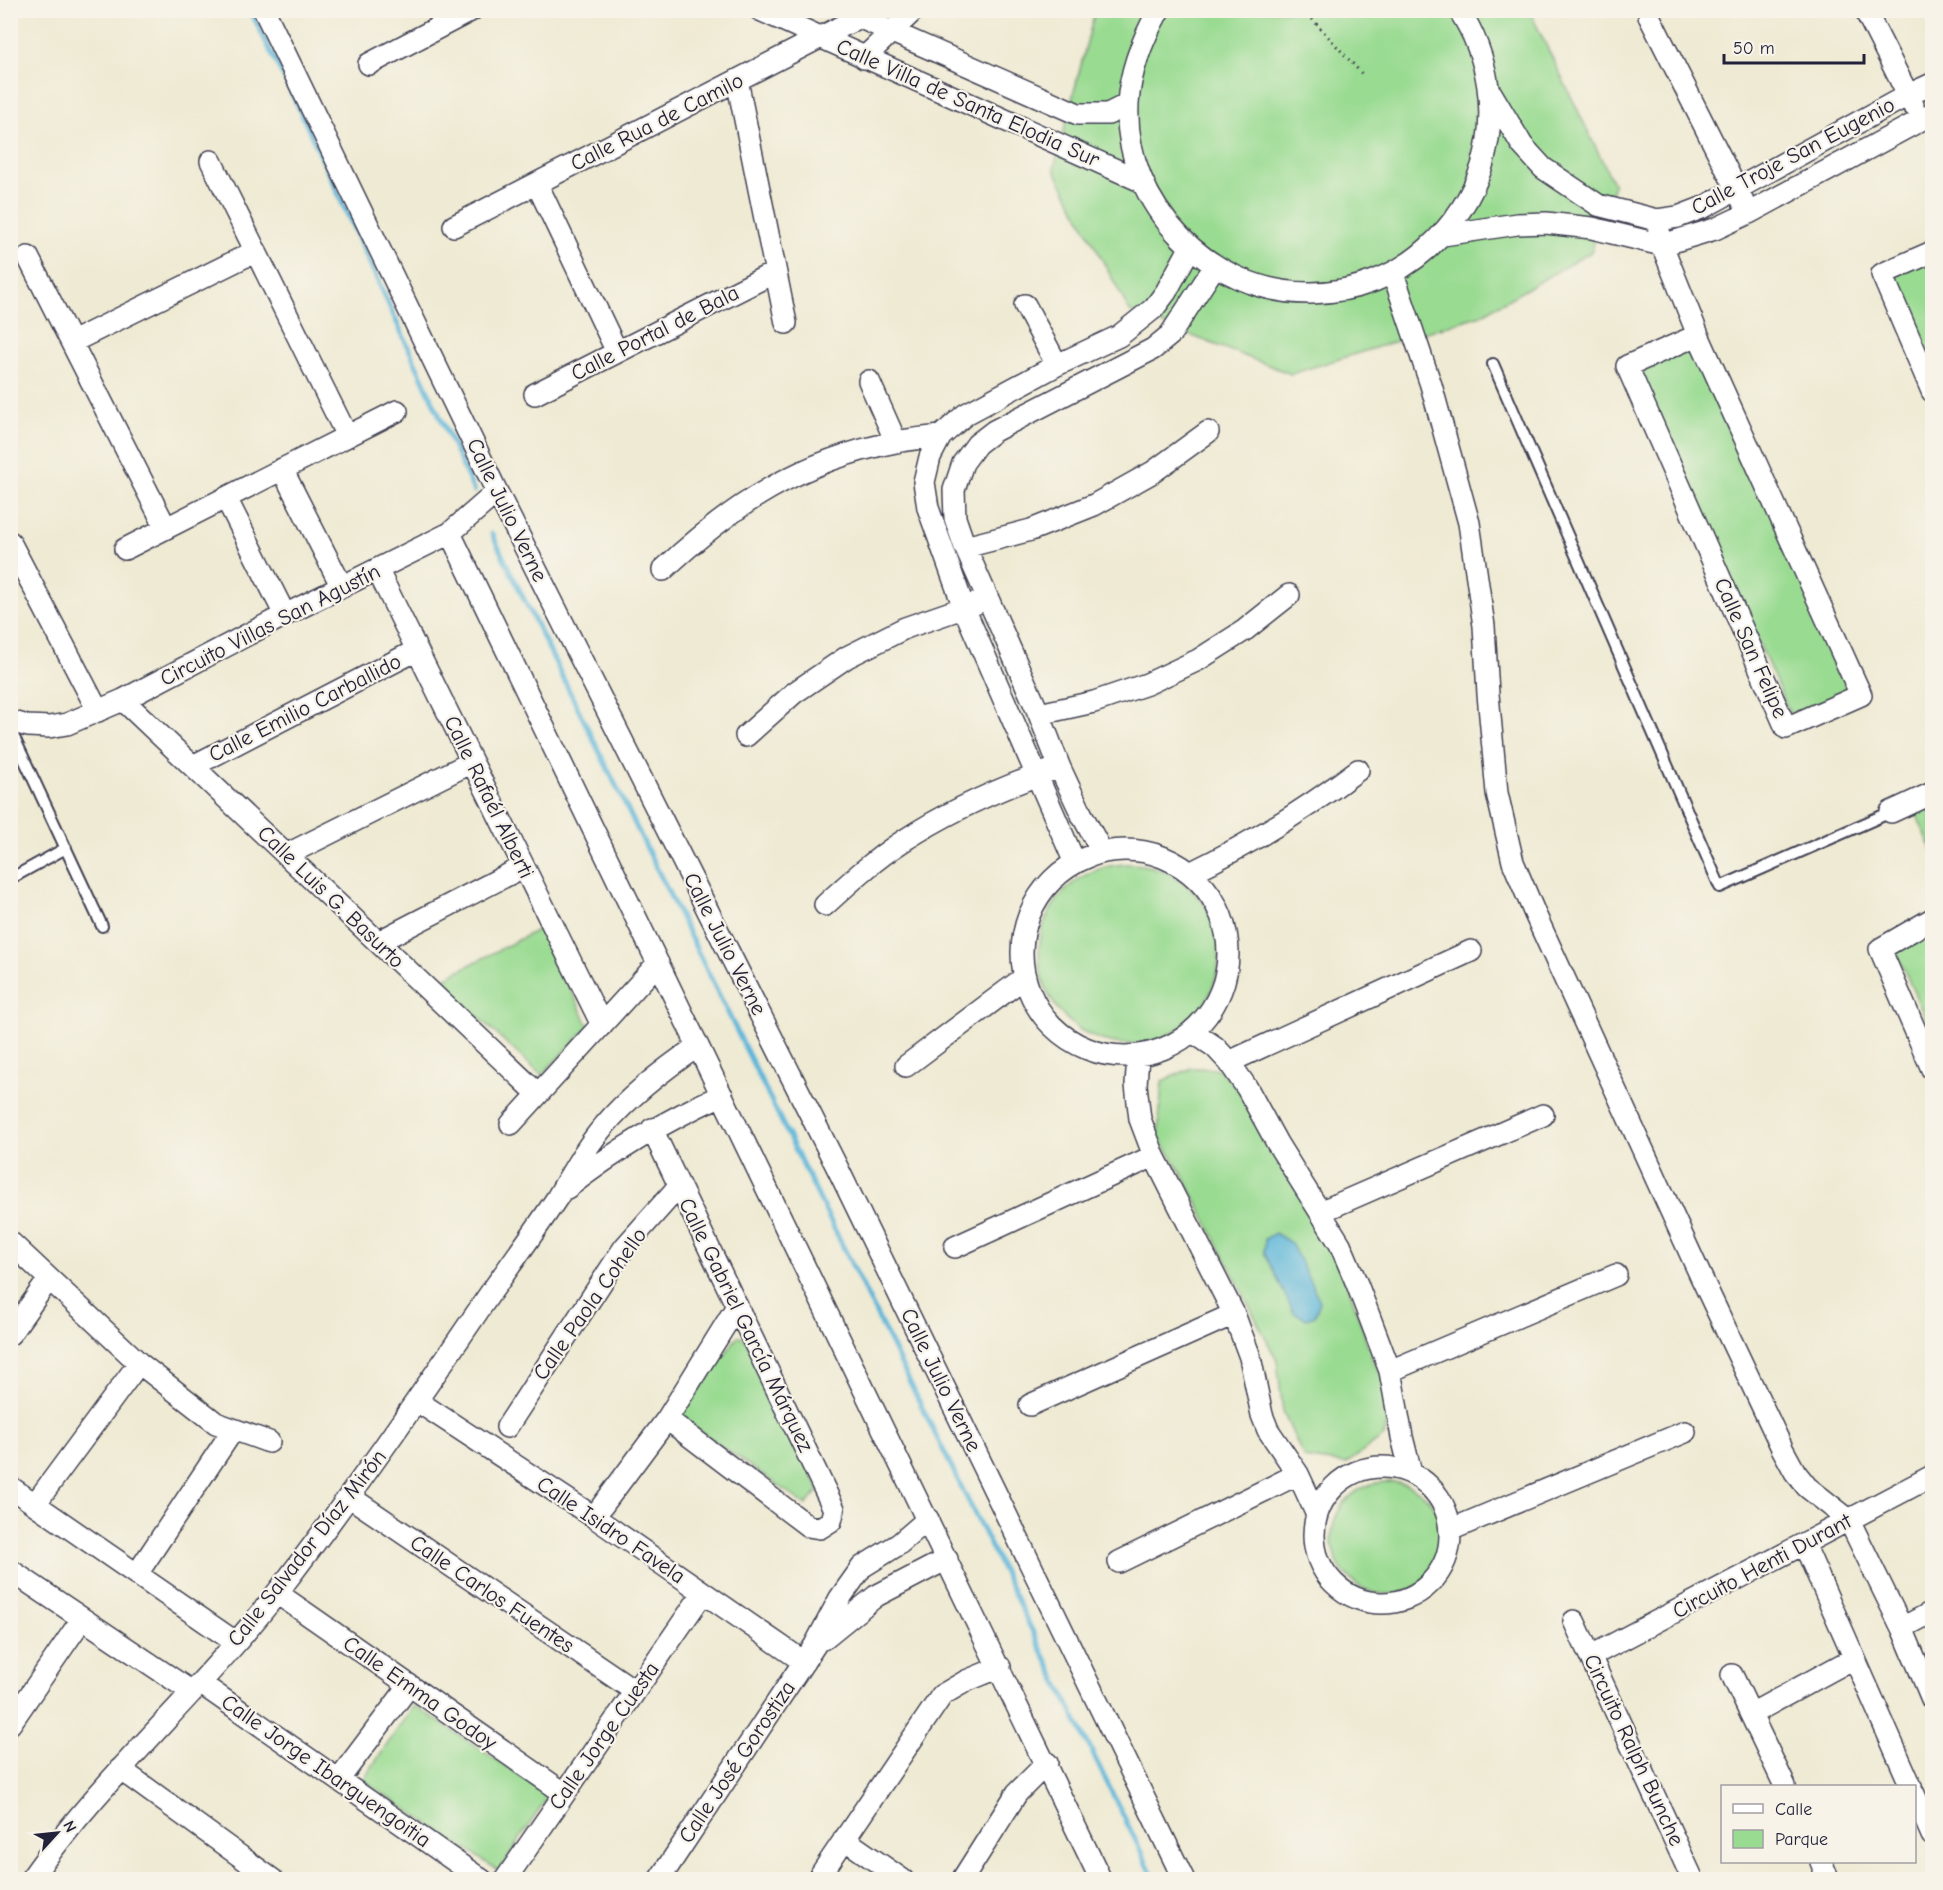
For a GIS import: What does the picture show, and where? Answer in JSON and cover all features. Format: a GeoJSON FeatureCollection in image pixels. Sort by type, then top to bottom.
{"type":"FeatureCollection","features":[{"type":"Feature","properties":{"kind":"street","name":"Calle Julio Verne"},"geometry":{"type":"LineString","coordinates":[[264,10],[497,492],[838,1169],[1184,1880]]}},
{"type":"Feature","properties":{"kind":"street"},"geometry":{"type":"LineString","coordinates":[[369,64],[472,10]]}},
{"type":"Feature","properties":{"kind":"street","name":"Calle Villa de Santa Elodia Sur"},"geometry":{"type":"LineString","coordinates":[[760,10],[1143,182]]}},
{"type":"Feature","properties":{"kind":"street"},"geometry":{"type":"LineString","coordinates":[[864,58],[914,10]]}},
{"type":"Feature","properties":{"kind":"street"},"geometry":{"type":"LineString","coordinates":[[1159,10],[1140,48],[1133,70],[1128,104],[1132,148],[1143,182],[1163,218],[1190,248],[1215,266],[1242,280],[1270,289],[1299,293],[1329,292],[1358,287],[1393,273],[1416,259],[1443,235],[1462,210],[1483,163],[1490,122],[1489,91],[1482,57],[1468,25],[1458,10]]}},
{"type":"Feature","properties":{"kind":"street"},"geometry":{"type":"LineString","coordinates":[[1865,10],[1908,95],[1926,116]]}},
{"type":"Feature","properties":{"kind":"street","name":"Calle Villa de Santa Elodia Sur"},"geometry":{"type":"LineString","coordinates":[[852,14],[1078,114],[1108,114],[1128,104]]}},
{"type":"Feature","properties":{"kind":"street","name":"Calle Rua de Camilo"},"geometry":{"type":"LineString","coordinates":[[454,226],[821,37],[852,14]]}},
{"type":"Feature","properties":{"kind":"street"},"geometry":{"type":"LineString","coordinates":[[1649,16],[1749,213]]}},
{"type":"Feature","properties":{"kind":"street"},"geometry":{"type":"LineString","coordinates":[[737,80],[786,323]]}},
{"type":"Feature","properties":{"kind":"street","name":"Calle Troje San Eugenio"},"geometry":{"type":"LineString","coordinates":[[1489,91],[1522,145],[1543,168],[1598,205],[1657,220],[1678,217],[1704,207],[1932,84]]}},
{"type":"Feature","properties":{"kind":"street","name":"Calle Troje San Eugenio"},"geometry":{"type":"LineString","coordinates":[[1662,245],[1715,229],[1749,213],[1926,116]]}},
{"type":"Feature","properties":{"kind":"street"},"geometry":{"type":"LineString","coordinates":[[211,160],[347,436]]}},
{"type":"Feature","properties":{"kind":"street"},"geometry":{"type":"LineString","coordinates":[[537,184],[617,352]]}},
{"type":"Feature","properties":{"kind":"street"},"geometry":{"type":"LineString","coordinates":[[1592,228],[1598,205]]}},
{"type":"Feature","properties":{"kind":"street","name":"Calle San Felipe"},"geometry":{"type":"LineString","coordinates":[[1657,220],[1662,245],[1698,335],[1861,695],[1786,728],[1627,366],[1698,335]]}},
{"type":"Feature","properties":{"kind":"street"},"geometry":{"type":"LineString","coordinates":[[1443,235],[1517,224],[1546,223],[1592,228],[1662,245]]}},
{"type":"Feature","properties":{"kind":"street"},"geometry":{"type":"LineString","coordinates":[[1076,863],[964,608],[928,508],[924,482],[930,457],[941,436],[966,414],[1057,365],[1119,336],[1154,308],[1166,292],[1190,248]]}},
{"type":"Feature","properties":{"kind":"street"},"geometry":{"type":"LineString","coordinates":[[72,342],[256,251]]}},
{"type":"Feature","properties":{"kind":"street"},"geometry":{"type":"LineString","coordinates":[[1932,252],[1882,274],[1932,391]]}},
{"type":"Feature","properties":{"kind":"street"},"geometry":{"type":"LineString","coordinates":[[28,257],[166,528]]}},
{"type":"Feature","properties":{"kind":"street"},"geometry":{"type":"LineString","coordinates":[[1102,852],[1060,768],[1040,714],[965,547],[955,518],[954,490],[963,463],[977,444],[994,431],[1153,349],[1170,335],[1215,266]]}},
{"type":"Feature","properties":{"kind":"street","name":"Calle Portal de Bala"},"geometry":{"type":"LineString","coordinates":[[535,394],[775,272]]}},
{"type":"Feature","properties":{"kind":"street"},"geometry":{"type":"LineString","coordinates":[[1393,273],[1431,385],[1469,523],[1484,626],[1497,792],[1513,862],[1702,1280],[1783,1450],[1806,1487],[1849,1520],[1902,1628],[1932,1699]]}},
{"type":"Feature","properties":{"kind":"street"},"geometry":{"type":"LineString","coordinates":[[1025,305],[1057,365]]}},
{"type":"Feature","properties":{"kind":"street"},"geometry":{"type":"LineString","coordinates":[[869,381],[896,442]]}},
{"type":"Feature","properties":{"kind":"street"},"geometry":{"type":"LineString","coordinates":[[125,549],[397,411]]}},
{"type":"Feature","properties":{"kind":"street"},"geometry":{"type":"LineString","coordinates":[[965,547],[1031,530],[1094,505],[1153,472],[1209,432]]}},
{"type":"Feature","properties":{"kind":"street"},"geometry":{"type":"LineString","coordinates":[[663,570],[696,539],[731,512],[770,488],[810,468],[852,453],[896,442],[941,436]]}},
{"type":"Feature","properties":{"kind":"street"},"geometry":{"type":"LineString","coordinates":[[282,469],[342,586]]}},
{"type":"Feature","properties":{"kind":"street","name":"Circuito Villas San Agustín"},"geometry":{"type":"LineString","coordinates":[[16,726],[49,727],[67,724],[123,700],[285,615],[450,533],[497,492]]}},
{"type":"Feature","properties":{"kind":"street"},"geometry":{"type":"LineString","coordinates":[[226,498],[285,615]]}},
{"type":"Feature","properties":{"kind":"street"},"geometry":{"type":"LineString","coordinates":[[450,533],[1047,1763],[1101,1880]]}},
{"type":"Feature","properties":{"kind":"street"},"geometry":{"type":"LineString","coordinates":[[10,542],[98,711]]}},
{"type":"Feature","properties":{"kind":"street","name":"Calle Rafaél Alberti"},"geometry":{"type":"LineString","coordinates":[[377,569],[602,1025]]}},
{"type":"Feature","properties":{"kind":"street"},"geometry":{"type":"LineString","coordinates":[[1040,714],[1094,702],[1147,684],[1198,660],[1245,630],[1289,595]]}},
{"type":"Feature","properties":{"kind":"street"},"geometry":{"type":"LineString","coordinates":[[746,736],[794,693],[848,657],[905,628],[988,600]]}},
{"type":"Feature","properties":{"kind":"street","name":"Calle Emilio Carballido"},"geometry":{"type":"LineString","coordinates":[[193,766],[417,651]]}},
{"type":"Feature","properties":{"kind":"street","name":"Calle Luis G. Basurto"},"geometry":{"type":"LineString","coordinates":[[123,700],[538,1094]]}},
{"type":"Feature","properties":{"kind":"street"},"geometry":{"type":"LineString","coordinates":[[286,855],[472,762]]}},
{"type":"Feature","properties":{"kind":"street"},"geometry":{"type":"LineString","coordinates":[[825,905],[862,871],[911,836],[946,815],[991,793],[1060,768]]}},
{"type":"Feature","properties":{"kind":"street"},"geometry":{"type":"LineString","coordinates":[[1190,873],[1234,852],[1277,827],[1319,800],[1358,770]]}},
{"type":"Feature","properties":{"kind":"street"},"geometry":{"type":"LineString","coordinates":[[1891,812],[1932,793]]}},
{"type":"Feature","properties":{"kind":"street"},"geometry":{"type":"LineString","coordinates":[[1126,850],[1149,853],[1171,861],[1190,873],[1211,896],[1224,923],[1228,952],[1225,982],[1212,1010],[1193,1032],[1167,1048],[1138,1056],[1113,1056],[1089,1050],[1067,1038],[1048,1022],[1034,1001],[1025,977],[1022,950],[1026,924],[1037,899],[1054,879],[1076,863],[1102,852],[1126,850]]}},
{"type":"Feature","properties":{"kind":"street"},"geometry":{"type":"LineString","coordinates":[[378,942],[523,867]]}},
{"type":"Feature","properties":{"kind":"street"},"geometry":{"type":"LineString","coordinates":[[1932,919],[1880,949],[1932,1069]]}},
{"type":"Feature","properties":{"kind":"street"},"geometry":{"type":"LineString","coordinates":[[1229,1062],[1471,951]]}},
{"type":"Feature","properties":{"kind":"street"},"geometry":{"type":"LineString","coordinates":[[511,1124],[658,963]]}},
{"type":"Feature","properties":{"kind":"street"},"geometry":{"type":"LineString","coordinates":[[906,1066],[1025,977]]}},
{"type":"Feature","properties":{"kind":"street"},"geometry":{"type":"LineString","coordinates":[[1193,1032],[1215,1047],[1229,1062],[1247,1088],[1276,1143],[1340,1244],[1358,1284],[1390,1371],[1411,1473]]}},
{"type":"Feature","properties":{"kind":"street","name":"Calle Salvador Díaz Mirón"},"geometry":{"type":"LineString","coordinates":[[37,1877],[120,1769],[196,1688],[277,1593],[350,1497],[558,1196],[580,1156],[605,1124],[641,1088],[698,1046]]}},
{"type":"Feature","properties":{"kind":"street"},"geometry":{"type":"LineString","coordinates":[[1138,1056],[1136,1085],[1140,1119],[1154,1156],[1234,1314],[1250,1357],[1262,1415],[1268,1430],[1298,1474],[1317,1515]]}},
{"type":"Feature","properties":{"kind":"street","name":"Calle Salvador Díaz Mirón"},"geometry":{"type":"LineString","coordinates":[[558,1196],[603,1160],[651,1129],[722,1095]]}},
{"type":"Feature","properties":{"kind":"street"},"geometry":{"type":"LineString","coordinates":[[1320,1212],[1543,1115]]}},
{"type":"Feature","properties":{"kind":"street","name":"Calle Gabriel García Márquez"},"geometry":{"type":"LineString","coordinates":[[651,1129],[834,1509],[831,1521],[820,1528],[808,1526],[667,1419]]}},
{"type":"Feature","properties":{"kind":"street"},"geometry":{"type":"LineString","coordinates":[[955,1247],[1154,1156]]}},
{"type":"Feature","properties":{"kind":"street","name":"Calle Paola Cohello"},"geometry":{"type":"LineString","coordinates":[[507,1427],[624,1248],[679,1186]]}},
{"type":"Feature","properties":{"kind":"street"},"geometry":{"type":"LineString","coordinates":[[10,1242],[139,1363],[216,1424],[269,1442]]}},
{"type":"Feature","properties":{"kind":"street"},"geometry":{"type":"LineString","coordinates":[[1390,1371],[1616,1275]]}},
{"type":"Feature","properties":{"kind":"street"},"geometry":{"type":"LineString","coordinates":[[10,1334],[49,1279]]}},
{"type":"Feature","properties":{"kind":"street"},"geometry":{"type":"LineString","coordinates":[[594,1518],[667,1419],[737,1306]]}},
{"type":"Feature","properties":{"kind":"street"},"geometry":{"type":"LineString","coordinates":[[1030,1405],[1234,1314]]}},
{"type":"Feature","properties":{"kind":"street"},"geometry":{"type":"LineString","coordinates":[[34,1504],[139,1363]]}},
{"type":"Feature","properties":{"kind":"street","name":"Calle Isidro Favela"},"geometry":{"type":"LineString","coordinates":[[417,1401],[703,1593],[810,1653]]}},
{"type":"Feature","properties":{"kind":"street"},"geometry":{"type":"LineString","coordinates":[[137,1574],[233,1430]]}},
{"type":"Feature","properties":{"kind":"street"},"geometry":{"type":"LineString","coordinates":[[1450,1530],[1685,1432]]}},
{"type":"Feature","properties":{"kind":"street"},"geometry":{"type":"LineString","coordinates":[[1389,1467],[1411,1473],[1426,1483],[1438,1496],[1447,1512],[1450,1530],[1449,1552],[1440,1572],[1426,1588],[1407,1599],[1386,1604],[1364,1601],[1344,1592],[1328,1577],[1318,1558],[1314,1536],[1317,1515],[1328,1494],[1344,1478],[1366,1469],[1389,1467]]}},
{"type":"Feature","properties":{"kind":"street"},"geometry":{"type":"LineString","coordinates":[[1119,1562],[1298,1474]]}},
{"type":"Feature","properties":{"kind":"street","name":"Circuito Henti Durant"},"geometry":{"type":"LineString","coordinates":[[1591,1656],[1932,1476]]}},
{"type":"Feature","properties":{"kind":"street"},"geometry":{"type":"LineString","coordinates":[[10,1487],[235,1642]]}},
{"type":"Feature","properties":{"kind":"street","name":"Calle Carlos Fuentes"},"geometry":{"type":"LineString","coordinates":[[350,1497],[635,1691]]}},
{"type":"Feature","properties":{"kind":"street","name":"Calle José Gorostiza"},"geometry":{"type":"LineString","coordinates":[[659,1880],[810,1653],[840,1598],[862,1567],[899,1544],[928,1520]]}},
{"type":"Feature","properties":{"kind":"street"},"geometry":{"type":"LineString","coordinates":[[1804,1544],[1911,1785]]}},
{"type":"Feature","properties":{"kind":"street","name":"Calle José Gorostiza"},"geometry":{"type":"LineString","coordinates":[[810,1653],[876,1596],[947,1559]]}},
{"type":"Feature","properties":{"kind":"street","name":"Calle Jorge Ibarguengoitia"},"geometry":{"type":"LineString","coordinates":[[10,1570],[82,1619],[339,1779],[482,1880]]}},
{"type":"Feature","properties":{"kind":"street","name":"Calle Emma Godoy"},"geometry":{"type":"LineString","coordinates":[[277,1593],[564,1793]]}},
{"type":"Feature","properties":{"kind":"street","name":"Calle Jorge Cuesta"},"geometry":{"type":"LineString","coordinates":[[505,1880],[703,1593]]}},
{"type":"Feature","properties":{"kind":"street"},"geometry":{"type":"LineString","coordinates":[[1902,1628],[1932,1612]]}},
{"type":"Feature","properties":{"kind":"street"},"geometry":{"type":"LineString","coordinates":[[10,1724],[82,1619]]}},
{"type":"Feature","properties":{"kind":"street","name":"Circuito Ralph Bunche"},"geometry":{"type":"LineString","coordinates":[[1574,1621],[1693,1880]]}},
{"type":"Feature","properties":{"kind":"street"},"geometry":{"type":"LineString","coordinates":[[1751,1714],[1854,1658]]}},
{"type":"Feature","properties":{"kind":"street"},"geometry":{"type":"LineString","coordinates":[[817,1880],[942,1695],[966,1681],[1000,1667]]}},
{"type":"Feature","properties":{"kind":"street"},"geometry":{"type":"LineString","coordinates":[[1732,1675],[1785,1785]]}},
{"type":"Feature","properties":{"kind":"street"},"geometry":{"type":"LineString","coordinates":[[339,1779],[409,1686]]}},
{"type":"Feature","properties":{"kind":"street"},"geometry":{"type":"LineString","coordinates":[[962,1880],[1017,1793],[1047,1763]]}},
{"type":"Feature","properties":{"kind":"street"},"geometry":{"type":"LineString","coordinates":[[120,1769],[273,1880]]}},
{"type":"Feature","properties":{"kind":"street"},"geometry":{"type":"LineString","coordinates":[[1916,1799],[1932,1835]]}},
{"type":"Feature","properties":{"kind":"street"},"geometry":{"type":"LineString","coordinates":[[844,1839],[903,1880]]}},
{"type":"Feature","properties":{"kind":"street"},"geometry":{"type":"LineString","coordinates":[[1821,1863],[1829,1880]]}},
{"type":"Feature","properties":{"kind":"lane"},"geometry":{"type":"LineString","coordinates":[[1493,364],[1720,887],[1891,812]]}},
{"type":"Feature","properties":{"kind":"lane"},"geometry":{"type":"LineString","coordinates":[[16,726],[66,848],[102,926]]}},
{"type":"Feature","properties":{"kind":"lane"},"geometry":{"type":"LineString","coordinates":[[10,879],[66,848]]}},
{"type":"Feature","properties":{"kind":"path"},"geometry":{"type":"LineString","coordinates":[[1304,10],[1362,74]]}},
{"type":"Feature","properties":{"kind":"green space"},"geometry":{"type":"Polygon","coordinates":[[[1529,10],[1614,185],[1591,252],[1481,315],[1291,374],[1130,312],[1054,169],[1095,11],[1529,10]]]}},
{"type":"Feature","properties":{"kind":"green space"},"geometry":{"type":"Polygon","coordinates":[[[1932,254],[1932,386],[1885,278],[1932,254]]]}},
{"type":"Feature","properties":{"kind":"green space"},"geometry":{"type":"Polygon","coordinates":[[[1695,344],[1851,689],[1791,716],[1639,372],[1695,344]]]}},
{"type":"Feature","properties":{"kind":"green space"},"geometry":{"type":"Polygon","coordinates":[[[1932,802],[1932,850],[1914,809],[1932,802]]]}},
{"type":"Feature","properties":{"kind":"green space"},"geometry":{"type":"Polygon","coordinates":[[[1129,864],[1147,865],[1164,870],[1193,890],[1213,919],[1218,936],[1218,972],[1213,989],[1193,1018],[1164,1038],[1147,1043],[1129,1044],[1111,1043],[1094,1038],[1065,1018],[1045,989],[1040,972],[1039,954],[1040,936],[1045,919],[1065,890],[1094,870],[1111,865],[1129,864]]]}},
{"type":"Feature","properties":{"kind":"green space"},"geometry":{"type":"Polygon","coordinates":[[[541,928],[589,1027],[541,1075],[439,981],[541,928]]]}},
{"type":"Feature","properties":{"kind":"green space"},"geometry":{"type":"Polygon","coordinates":[[[1932,934],[1932,1034],[1896,951],[1932,934]]]}},
{"type":"Feature","properties":{"kind":"green space"},"geometry":{"type":"Polygon","coordinates":[[[1192,1068],[1219,1069],[1246,1099],[1340,1260],[1372,1358],[1394,1398],[1384,1436],[1346,1464],[1304,1458],[1283,1412],[1277,1361],[1182,1173],[1158,1136],[1162,1081],[1192,1068]]]}},
{"type":"Feature","properties":{"kind":"green space"},"geometry":{"type":"Polygon","coordinates":[[[738,1336],[745,1339],[819,1490],[806,1505],[680,1417],[738,1336]]]}},
{"type":"Feature","properties":{"kind":"green space"},"geometry":{"type":"Polygon","coordinates":[[[1388,1482],[1410,1486],[1428,1498],[1440,1516],[1444,1538],[1440,1560],[1428,1578],[1410,1590],[1388,1594],[1366,1590],[1348,1578],[1336,1560],[1332,1538],[1336,1516],[1348,1498],[1366,1486],[1388,1482]]]}},
{"type":"Feature","properties":{"kind":"green space"},"geometry":{"type":"Polygon","coordinates":[[[414,1705],[549,1795],[499,1871],[363,1780],[414,1705]]]}},
{"type":"Feature","properties":{"kind":"water"},"geometry":{"type":"Polygon","coordinates":[[[1275,1233],[1291,1243],[1320,1301],[1315,1316],[1307,1319],[1294,1313],[1264,1252],[1265,1239],[1275,1233]]]}},
{"type":"Feature","properties":{"kind":"waterway"},"geometry":{"type":"LineString","coordinates":[[250,10],[297,104],[474,491]]}},
{"type":"Feature","properties":{"kind":"waterway"},"geometry":{"type":"LineString","coordinates":[[492,534],[1155,1880]]}}]}
